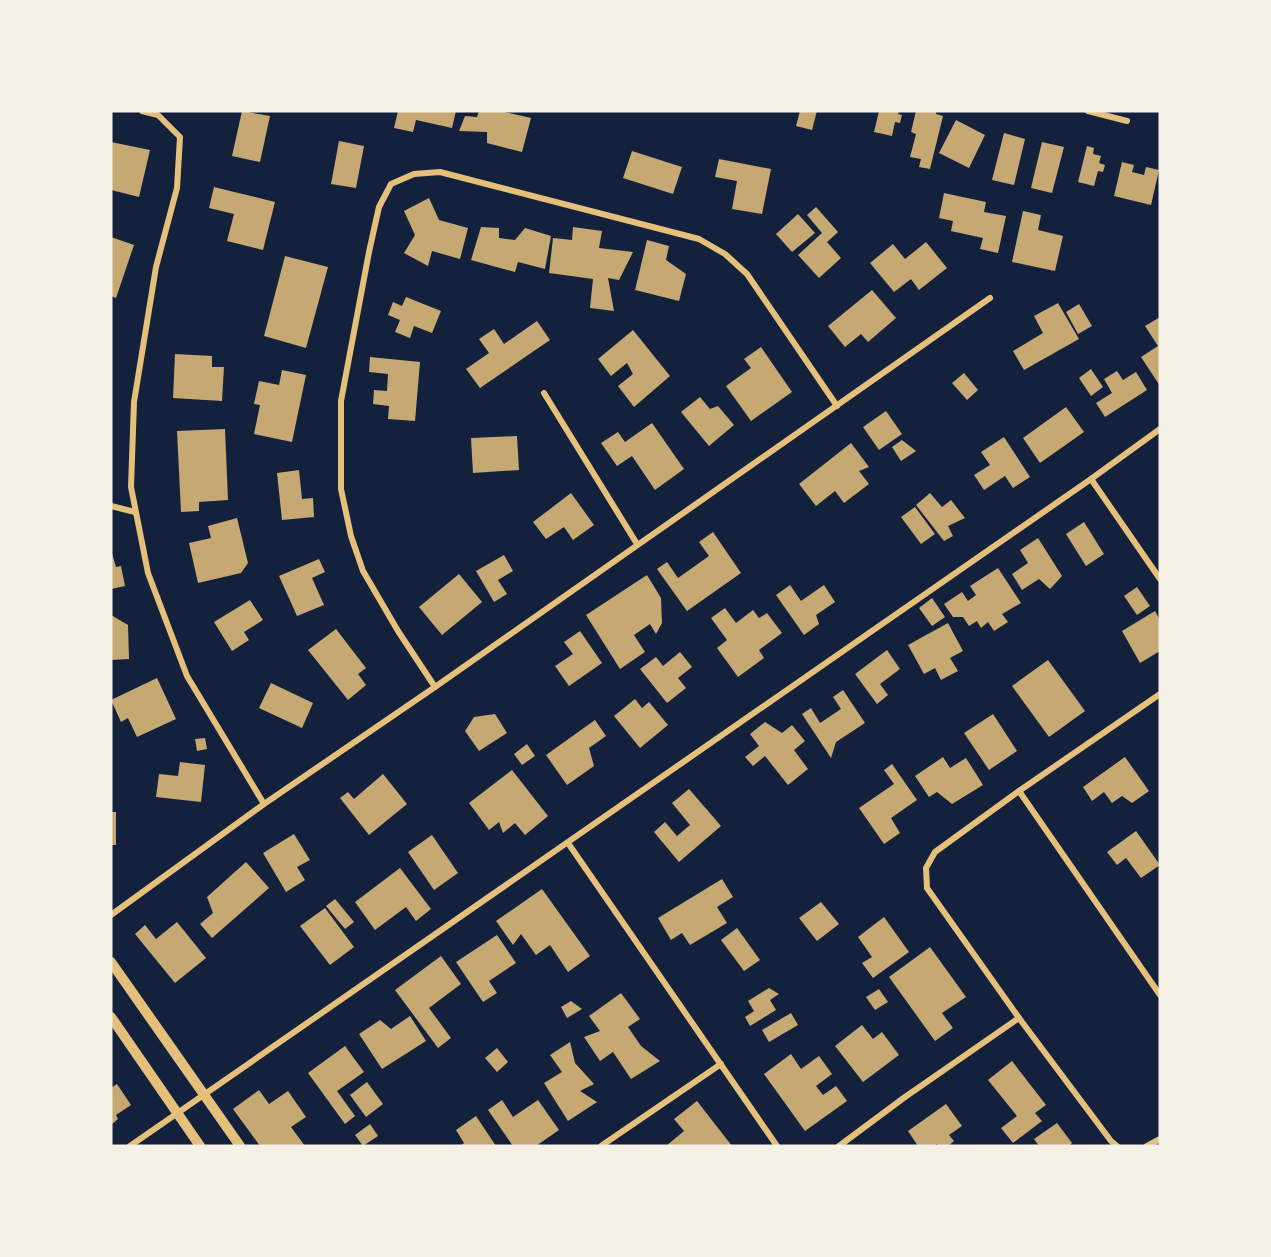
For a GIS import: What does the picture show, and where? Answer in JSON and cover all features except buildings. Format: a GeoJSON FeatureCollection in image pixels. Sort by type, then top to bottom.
{"type":"FeatureCollection","features":[{"type":"Feature","properties":{"kind":"main road"},"geometry":{"type":"LineString","coordinates":[[111,962],[240,1146]]}},
{"type":"Feature","properties":{"kind":"main road"},"geometry":{"type":"LineString","coordinates":[[111,1017],[200,1146]]}},
{"type":"Feature","properties":{"kind":"street"},"geometry":{"type":"LineString","coordinates":[[142,111],[158,115],[180,137],[177,188],[156,267],[134,402],[130,488],[148,573],[187,676],[264,804]]}},
{"type":"Feature","properties":{"kind":"street"},"geometry":{"type":"LineString","coordinates":[[1088,111],[1127,121]]}},
{"type":"Feature","properties":{"kind":"street"},"geometry":{"type":"LineString","coordinates":[[435,687],[363,572],[351,536],[341,489],[341,401],[379,207],[390,184],[414,174],[440,171],[699,239],[725,254],[747,274],[837,406]]}},
{"type":"Feature","properties":{"kind":"street"},"geometry":{"type":"LineString","coordinates":[[111,915],[264,804],[990,298]]}},
{"type":"Feature","properties":{"kind":"street"},"geometry":{"type":"LineString","coordinates":[[544,393],[637,544]]}},
{"type":"Feature","properties":{"kind":"street"},"geometry":{"type":"LineString","coordinates":[[130,1146],[1160,429]]}},
{"type":"Feature","properties":{"kind":"street"},"geometry":{"type":"LineString","coordinates":[[1091,479],[1160,579]]}},
{"type":"Feature","properties":{"kind":"street"},"geometry":{"type":"LineString","coordinates":[[111,506],[135,512]]}},
{"type":"Feature","properties":{"kind":"street"},"geometry":{"type":"LineString","coordinates":[[1117,1146],[1019,1018],[927,888],[926,868],[935,852],[1160,694]]}},
{"type":"Feature","properties":{"kind":"street"},"geometry":{"type":"LineString","coordinates":[[1019,791],[1160,995]]}},
{"type":"Feature","properties":{"kind":"street"},"geometry":{"type":"LineString","coordinates":[[568,843],[777,1146]]}},
{"type":"Feature","properties":{"kind":"street"},"geometry":{"type":"LineString","coordinates":[[839,1146],[1019,1018]]}},
{"type":"Feature","properties":{"kind":"street"},"geometry":{"type":"LineString","coordinates":[[601,1146],[721,1064]]}},
{"type":"Feature","properties":{"kind":"street"},"geometry":{"type":"LineString","coordinates":[[1147,1146],[1160,1139]]}}]}
